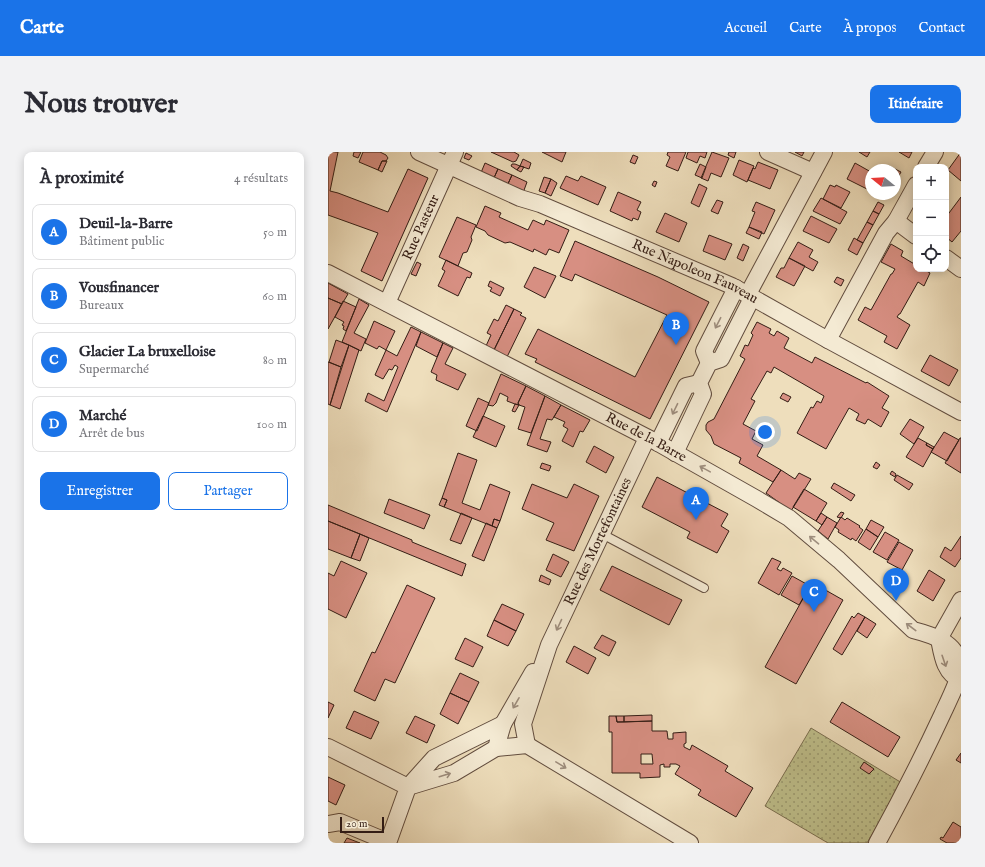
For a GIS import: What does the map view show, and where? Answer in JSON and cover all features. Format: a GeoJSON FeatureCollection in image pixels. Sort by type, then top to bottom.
{"type":"FeatureCollection","features":[{"type":"Feature","properties":{"kind":"street","name":"Rue Napoleon Fauveau"},"geometry":{"type":"LineString","coordinates":[[419,152],[452,159],[520,198],[540,204],[745,293],[961,412]]}},
{"type":"Feature","properties":{"kind":"street"},"geometry":{"type":"LineString","coordinates":[[768,152],[814,172]]}},
{"type":"Feature","properties":{"kind":"street"},"geometry":{"type":"LineString","coordinates":[[675,453],[703,394],[699,383],[709,363],[704,351],[745,293],[824,152]]}},
{"type":"Feature","properties":{"kind":"street"},"geometry":{"type":"LineString","coordinates":[[928,164],[935,152]]}},
{"type":"Feature","properties":{"kind":"street","name":"Rue Pasteur"},"geometry":{"type":"LineString","coordinates":[[387,303],[452,159]]}},
{"type":"Feature","properties":{"kind":"street"},"geometry":{"type":"LineString","coordinates":[[828,340],[886,233],[896,221],[913,190]]}},
{"type":"Feature","properties":{"kind":"street"},"geometry":{"type":"LineString","coordinates":[[896,221],[913,234]]}},
{"type":"Feature","properties":{"kind":"street"},"geometry":{"type":"LineString","coordinates":[[949,260],[961,269]]}},
{"type":"Feature","properties":{"kind":"street","name":"Rue de la Barre"},"geometry":{"type":"LineString","coordinates":[[328,272],[675,453],[789,518],[839,560],[913,630],[925,633],[951,645],[957,654],[961,668],[959,679]]}},
{"type":"Feature","properties":{"kind":"street","name":"Rue des Mortefontaines"},"geometry":{"type":"LineString","coordinates":[[496,748],[503,724],[550,645],[602,534],[652,441],[686,386],[699,383]]}},
{"type":"Feature","properties":{"kind":"street"},"geometry":{"type":"LineString","coordinates":[[939,639],[961,600]]}},
{"type":"Feature","properties":{"kind":"street","name":"Rue des Mortefontaines"},"geometry":{"type":"LineString","coordinates":[[527,745],[523,724],[550,645]]}},
{"type":"Feature","properties":{"kind":"street"},"geometry":{"type":"LineString","coordinates":[[877,843],[930,741],[959,679]]}},
{"type":"Feature","properties":{"kind":"street"},"geometry":{"type":"LineString","coordinates":[[328,824],[340,822],[388,843],[408,787],[434,758],[503,724]]}},
{"type":"Feature","properties":{"kind":"street"},"geometry":{"type":"LineString","coordinates":[[328,747],[408,787],[454,773],[496,748],[527,745],[690,843]]}},
{"type":"Feature","properties":{"kind":"lane"},"geometry":{"type":"LineString","coordinates":[[602,534],[704,588]]}},
{"type":"Feature","properties":{"kind":"green space"},"geometry":{"type":"Polygon","coordinates":[[[811,728],[902,783],[867,843],[828,843],[765,806],[811,728]]]}},
{"type":"Feature","properties":{"kind":"building"},"geometry":{"type":"Polygon","coordinates":[[[328,152],[338,152],[330,191],[388,212],[408,169],[428,178],[382,281],[361,271],[378,233],[328,215],[328,152]]]}},
{"type":"Feature","properties":{"kind":"building"},"geometry":{"type":"Polygon","coordinates":[[[354,152],[361,152],[358,158],[353,156],[354,152]]]}},
{"type":"Feature","properties":{"kind":"building"},"geometry":{"type":"Polygon","coordinates":[[[363,152],[380,152],[388,158],[386,161],[382,161],[378,170],[359,162],[363,152]]]}},
{"type":"Feature","properties":{"kind":"building"},"geometry":{"type":"Polygon","coordinates":[[[491,152],[514,152],[519,155],[516,161],[513,162],[491,152]]]}},
{"type":"Feature","properties":{"kind":"building"},"geometry":{"type":"Polygon","coordinates":[[[542,152],[566,152],[562,162],[542,152]]]}},
{"type":"Feature","properties":{"kind":"building"},"geometry":{"type":"Polygon","coordinates":[[[668,152],[686,152],[678,171],[666,166],[670,157],[667,155],[668,152]]]}},
{"type":"Feature","properties":{"kind":"building"},"geometry":{"type":"Polygon","coordinates":[[[688,152],[707,152],[705,158],[700,156],[697,163],[686,158],[688,152]]]}},
{"type":"Feature","properties":{"kind":"building"},"geometry":{"type":"Polygon","coordinates":[[[712,152],[729,158],[721,177],[711,173],[708,181],[701,178],[712,152]]]}},
{"type":"Feature","properties":{"kind":"building"},"geometry":{"type":"Polygon","coordinates":[[[729,152],[736,152],[734,158],[728,155],[729,152]]]}},
{"type":"Feature","properties":{"kind":"building"},"geometry":{"type":"Polygon","coordinates":[[[795,152],[804,152],[802,156],[795,152]]]}},
{"type":"Feature","properties":{"kind":"building"},"geometry":{"type":"Polygon","coordinates":[[[859,152],[870,152],[867,157],[859,152]]]}},
{"type":"Feature","properties":{"kind":"building"},"geometry":{"type":"Polygon","coordinates":[[[899,152],[912,152],[909,158],[899,152]]]}},
{"type":"Feature","properties":{"kind":"building"},"geometry":{"type":"Polygon","coordinates":[[[961,152],[961,181],[949,171],[961,152]]]}},
{"type":"Feature","properties":{"kind":"building"},"geometry":{"type":"Polygon","coordinates":[[[466,153],[472,156],[469,160],[464,158],[466,153]]]}},
{"type":"Feature","properties":{"kind":"building"},"geometry":{"type":"Polygon","coordinates":[[[633,155],[638,157],[635,164],[630,162],[633,155]]]}},
{"type":"Feature","properties":{"kind":"building"},"geometry":{"type":"Polygon","coordinates":[[[523,159],[531,163],[529,169],[520,166],[523,159]]]}},
{"type":"Feature","properties":{"kind":"building"},"geometry":{"type":"Polygon","coordinates":[[[739,160],[754,166],[747,182],[733,175],[739,160]]]}},
{"type":"Feature","properties":{"kind":"building"},"geometry":{"type":"Polygon","coordinates":[[[382,161],[387,161],[382,172],[378,170],[382,161]]]}},
{"type":"Feature","properties":{"kind":"building"},"geometry":{"type":"Polygon","coordinates":[[[758,162],[778,170],[770,189],[748,180],[753,168],[755,169],[758,162]]]}},
{"type":"Feature","properties":{"kind":"building"},"geometry":{"type":"Polygon","coordinates":[[[485,163],[498,169],[493,180],[480,175],[485,163]]]}},
{"type":"Feature","properties":{"kind":"building"},"geometry":{"type":"Polygon","coordinates":[[[855,163],[865,169],[865,188],[847,179],[855,163]]]}},
{"type":"Feature","properties":{"kind":"building"},"geometry":{"type":"Polygon","coordinates":[[[512,164],[520,166],[517,170],[511,166],[512,164]]]}},
{"type":"Feature","properties":{"kind":"building"},"geometry":{"type":"Polygon","coordinates":[[[700,164],[706,167],[702,178],[695,175],[700,164]]]}},
{"type":"Feature","properties":{"kind":"building"},"geometry":{"type":"Polygon","coordinates":[[[520,166],[524,167],[521,172],[517,170],[520,166]]]}},
{"type":"Feature","properties":{"kind":"building"},"geometry":{"type":"Polygon","coordinates":[[[498,169],[512,175],[507,186],[493,180],[498,169]]]}},
{"type":"Feature","properties":{"kind":"building"},"geometry":{"type":"Polygon","coordinates":[[[512,175],[527,182],[523,193],[507,186],[512,175]]]}},
{"type":"Feature","properties":{"kind":"building"},"geometry":{"type":"Polygon","coordinates":[[[566,176],[578,181],[581,176],[606,187],[598,205],[560,188],[566,176]]]}},
{"type":"Feature","properties":{"kind":"building"},"geometry":{"type":"Polygon","coordinates":[[[544,177],[551,179],[545,193],[539,191],[544,177]]]}},
{"type":"Feature","properties":{"kind":"building"},"geometry":{"type":"Polygon","coordinates":[[[551,179],[557,183],[551,196],[545,193],[551,179]]]}},
{"type":"Feature","properties":{"kind":"building"},"geometry":{"type":"Polygon","coordinates":[[[654,181],[657,182],[655,187],[652,185],[654,181]]]}},
{"type":"Feature","properties":{"kind":"building"},"geometry":{"type":"Polygon","coordinates":[[[699,184],[707,188],[699,207],[691,203],[699,184]]]}},
{"type":"Feature","properties":{"kind":"building"},"geometry":{"type":"Polygon","coordinates":[[[830,185],[835,187],[836,185],[850,192],[841,208],[823,199],[830,185]]]}},
{"type":"Feature","properties":{"kind":"building"},"geometry":{"type":"Polygon","coordinates":[[[618,192],[641,202],[637,210],[641,212],[638,220],[633,218],[632,221],[610,211],[618,192]]]}},
{"type":"Feature","properties":{"kind":"building"},"geometry":{"type":"Polygon","coordinates":[[[961,197],[961,231],[952,242],[949,240],[949,213],[961,197]]]}},
{"type":"Feature","properties":{"kind":"building"},"geometry":{"type":"Polygon","coordinates":[[[821,198],[847,212],[840,224],[813,211],[821,198]]]}},
{"type":"Feature","properties":{"kind":"building"},"geometry":{"type":"Polygon","coordinates":[[[717,200],[723,202],[718,214],[711,211],[717,200]]]}},
{"type":"Feature","properties":{"kind":"building"},"geometry":{"type":"Polygon","coordinates":[[[756,202],[775,210],[764,234],[749,227],[755,212],[752,211],[756,202]]]}},
{"type":"Feature","properties":{"kind":"building"},"geometry":{"type":"Polygon","coordinates":[[[878,202],[884,205],[879,214],[873,211],[878,202]]]}},
{"type":"Feature","properties":{"kind":"building"},"geometry":{"type":"Polygon","coordinates":[[[485,206],[501,213],[499,217],[528,230],[533,220],[544,225],[546,220],[569,230],[559,253],[549,249],[546,255],[534,249],[533,252],[510,242],[505,243],[488,235],[485,231],[476,227],[485,206]]]}},
{"type":"Feature","properties":{"kind":"building"},"geometry":{"type":"Polygon","coordinates":[[[873,211],[879,214],[873,225],[867,222],[873,211]]]}},
{"type":"Feature","properties":{"kind":"building"},"geometry":{"type":"Polygon","coordinates":[[[665,213],[687,223],[679,242],[656,232],[665,213]]]}},
{"type":"Feature","properties":{"kind":"building"},"geometry":{"type":"Polygon","coordinates":[[[811,216],[837,229],[829,243],[803,231],[811,216]]]}},
{"type":"Feature","properties":{"kind":"building"},"geometry":{"type":"Polygon","coordinates":[[[457,217],[476,225],[467,252],[463,253],[458,266],[439,257],[457,217]]]}},
{"type":"Feature","properties":{"kind":"building"},"geometry":{"type":"Polygon","coordinates":[[[867,222],[873,225],[863,243],[857,240],[867,222]]]}},
{"type":"Feature","properties":{"kind":"building"},"geometry":{"type":"Polygon","coordinates":[[[749,227],[762,232],[759,239],[746,233],[749,227]]]}},
{"type":"Feature","properties":{"kind":"building"},"geometry":{"type":"Polygon","coordinates":[[[709,235],[732,244],[725,260],[703,251],[709,235]]]}},
{"type":"Feature","properties":{"kind":"building"},"geometry":{"type":"Polygon","coordinates":[[[854,238],[863,243],[857,255],[848,250],[854,238]]]}},
{"type":"Feature","properties":{"kind":"building"},"geometry":{"type":"Polygon","coordinates":[[[575,241],[658,277],[709,302],[650,419],[535,362],[537,359],[525,354],[538,329],[635,377],[667,315],[575,274],[572,281],[560,276],[575,241]]]}},
{"type":"Feature","properties":{"kind":"building"},"geometry":{"type":"Polygon","coordinates":[[[798,242],[813,250],[809,257],[818,262],[813,271],[789,258],[798,242]]]}},
{"type":"Feature","properties":{"kind":"building"},"geometry":{"type":"Polygon","coordinates":[[[743,244],[749,247],[743,261],[737,258],[743,244]]]}},
{"type":"Feature","properties":{"kind":"building"},"geometry":{"type":"Polygon","coordinates":[[[891,244],[903,251],[901,256],[913,263],[913,272],[930,273],[924,286],[918,282],[897,317],[910,325],[897,349],[884,342],[887,336],[858,320],[865,307],[871,310],[895,269],[881,262],[891,244]]]}},
{"type":"Feature","properties":{"kind":"building"},"geometry":{"type":"Polygon","coordinates":[[[789,258],[805,266],[794,286],[776,277],[781,268],[784,268],[789,258]]]}},
{"type":"Feature","properties":{"kind":"building"},"geometry":{"type":"Polygon","coordinates":[[[446,260],[472,273],[470,278],[467,277],[458,296],[438,286],[445,271],[442,269],[446,260]]]}},
{"type":"Feature","properties":{"kind":"building"},"geometry":{"type":"Polygon","coordinates":[[[417,262],[421,264],[416,276],[411,274],[417,262]]]}},
{"type":"Feature","properties":{"kind":"building"},"geometry":{"type":"Polygon","coordinates":[[[534,267],[556,276],[545,298],[524,287],[534,267]]]}},
{"type":"Feature","properties":{"kind":"building"},"geometry":{"type":"Polygon","coordinates":[[[837,277],[844,280],[841,286],[834,282],[837,277]]]}},
{"type":"Feature","properties":{"kind":"building"},"geometry":{"type":"Polygon","coordinates":[[[490,281],[504,288],[500,296],[490,291],[492,288],[488,286],[490,281]]]}},
{"type":"Feature","properties":{"kind":"building"},"geometry":{"type":"Polygon","coordinates":[[[328,283],[348,294],[342,304],[328,298],[328,283]]]}},
{"type":"Feature","properties":{"kind":"building"},"geometry":{"type":"Polygon","coordinates":[[[328,298],[342,304],[328,329],[328,298]]]}},
{"type":"Feature","properties":{"kind":"building"},"geometry":{"type":"Polygon","coordinates":[[[359,299],[369,305],[354,333],[366,339],[361,351],[342,342],[359,299]]]}},
{"type":"Feature","properties":{"kind":"building"},"geometry":{"type":"Polygon","coordinates":[[[343,301],[356,307],[346,331],[343,329],[344,326],[342,325],[344,322],[335,317],[343,301]]]}},
{"type":"Feature","properties":{"kind":"building"},"geometry":{"type":"Polygon","coordinates":[[[506,305],[514,309],[494,350],[486,346],[491,335],[487,333],[494,319],[498,321],[506,305]]]}},
{"type":"Feature","properties":{"kind":"building"},"geometry":{"type":"Polygon","coordinates":[[[514,309],[522,313],[520,315],[526,318],[507,357],[494,350],[514,309]]]}},
{"type":"Feature","properties":{"kind":"building"},"geometry":{"type":"Polygon","coordinates":[[[374,321],[395,331],[386,350],[379,346],[377,349],[365,343],[374,321]]]}},
{"type":"Feature","properties":{"kind":"building"},"geometry":{"type":"Polygon","coordinates":[[[757,322],[771,329],[769,333],[774,336],[777,331],[789,338],[784,348],[812,363],[815,357],[866,383],[867,382],[889,396],[882,408],[889,412],[881,427],[868,419],[865,424],[856,420],[859,414],[849,408],[826,449],[797,433],[811,407],[813,408],[817,401],[821,403],[824,396],[774,367],[771,373],[767,371],[751,399],[755,401],[743,424],[756,431],[752,439],[763,445],[757,456],[781,470],[773,482],[739,463],[741,458],[714,444],[711,436],[706,430],[706,425],[714,419],[745,359],[740,356],[745,345],[748,346],[753,335],[751,333],[757,322]]]}},
{"type":"Feature","properties":{"kind":"building"},"geometry":{"type":"Polygon","coordinates":[[[411,327],[421,332],[387,412],[365,401],[368,393],[384,401],[398,367],[395,365],[392,370],[389,369],[383,379],[375,375],[386,350],[397,356],[411,327]]]}},
{"type":"Feature","properties":{"kind":"building"},"geometry":{"type":"Polygon","coordinates":[[[421,332],[443,343],[437,357],[416,346],[421,332]]]}},
{"type":"Feature","properties":{"kind":"building"},"geometry":{"type":"Polygon","coordinates":[[[336,340],[349,345],[341,367],[329,362],[336,340]]]}},
{"type":"Feature","properties":{"kind":"building"},"geometry":{"type":"Polygon","coordinates":[[[443,343],[453,348],[445,364],[466,374],[458,390],[436,380],[437,375],[431,372],[443,343]]]}},
{"type":"Feature","properties":{"kind":"building"},"geometry":{"type":"Polygon","coordinates":[[[349,345],[359,350],[340,409],[330,405],[349,345]]]}},
{"type":"Feature","properties":{"kind":"building"},"geometry":{"type":"Polygon","coordinates":[[[930,355],[958,370],[949,386],[921,371],[930,355]]]}},
{"type":"Feature","properties":{"kind":"building"},"geometry":{"type":"Polygon","coordinates":[[[328,362],[341,367],[330,405],[328,404],[328,362]]]}},
{"type":"Feature","properties":{"kind":"building"},"geometry":{"type":"Polygon","coordinates":[[[501,374],[526,386],[518,403],[519,405],[507,401],[508,397],[500,393],[496,403],[493,406],[488,405],[501,374]]]}},
{"type":"Feature","properties":{"kind":"building"},"geometry":{"type":"Polygon","coordinates":[[[526,386],[545,396],[531,433],[518,429],[525,407],[519,405],[518,403],[526,386]]]}},
{"type":"Feature","properties":{"kind":"building"},"geometry":{"type":"Polygon","coordinates":[[[783,393],[791,397],[788,402],[780,398],[783,393]]]}},
{"type":"Feature","properties":{"kind":"building"},"geometry":{"type":"Polygon","coordinates":[[[545,396],[561,405],[552,420],[547,419],[540,439],[551,442],[547,452],[527,445],[545,396]]]}},
{"type":"Feature","properties":{"kind":"building"},"geometry":{"type":"Polygon","coordinates":[[[478,398],[489,403],[477,431],[466,426],[478,398]]]}},
{"type":"Feature","properties":{"kind":"building"},"geometry":{"type":"Polygon","coordinates":[[[515,404],[519,405],[515,412],[512,411],[515,404]]]}},
{"type":"Feature","properties":{"kind":"building"},"geometry":{"type":"Polygon","coordinates":[[[561,405],[590,420],[583,432],[580,431],[573,447],[562,441],[568,429],[563,426],[565,422],[554,417],[561,405]]]}},
{"type":"Feature","properties":{"kind":"building"},"geometry":{"type":"Polygon","coordinates":[[[483,416],[505,426],[496,447],[473,437],[483,416]]]}},
{"type":"Feature","properties":{"kind":"building"},"geometry":{"type":"Polygon","coordinates":[[[910,419],[924,427],[914,444],[900,434],[910,419]]]}},
{"type":"Feature","properties":{"kind":"building"},"geometry":{"type":"Polygon","coordinates":[[[944,432],[959,440],[947,461],[931,452],[944,432]]]}},
{"type":"Feature","properties":{"kind":"building"},"geometry":{"type":"Polygon","coordinates":[[[918,438],[927,443],[926,445],[933,449],[923,467],[906,457],[918,438]]]}},
{"type":"Feature","properties":{"kind":"building"},"geometry":{"type":"Polygon","coordinates":[[[961,438],[961,473],[945,463],[961,438]]]}},
{"type":"Feature","properties":{"kind":"building"},"geometry":{"type":"Polygon","coordinates":[[[927,443],[934,447],[933,449],[926,445],[927,443]]]}},
{"type":"Feature","properties":{"kind":"building"},"geometry":{"type":"Polygon","coordinates":[[[594,446],[614,457],[606,473],[586,462],[594,446]]]}},
{"type":"Feature","properties":{"kind":"building"},"geometry":{"type":"Polygon","coordinates":[[[458,453],[477,460],[462,503],[480,510],[490,484],[510,492],[500,521],[494,519],[492,526],[444,507],[447,500],[442,498],[458,453]]]}},
{"type":"Feature","properties":{"kind":"building"},"geometry":{"type":"Polygon","coordinates":[[[876,462],[880,465],[877,469],[873,467],[876,462]]]}},
{"type":"Feature","properties":{"kind":"building"},"geometry":{"type":"Polygon","coordinates":[[[542,463],[551,466],[549,471],[540,468],[542,463]]]}},
{"type":"Feature","properties":{"kind":"building"},"geometry":{"type":"Polygon","coordinates":[[[781,470],[795,479],[799,473],[811,479],[791,511],[766,493],[781,470]]]}},
{"type":"Feature","properties":{"kind":"building"},"geometry":{"type":"Polygon","coordinates":[[[892,471],[896,474],[895,477],[890,474],[892,471]]]}},
{"type":"Feature","properties":{"kind":"building"},"geometry":{"type":"Polygon","coordinates":[[[897,475],[913,484],[909,490],[894,480],[897,475]]]}},
{"type":"Feature","properties":{"kind":"building"},"geometry":{"type":"Polygon","coordinates":[[[657,477],[728,514],[721,526],[729,531],[717,553],[687,538],[690,532],[642,507],[657,477]]]}},
{"type":"Feature","properties":{"kind":"building"},"geometry":{"type":"Polygon","coordinates":[[[834,483],[855,495],[851,501],[831,488],[834,483]]]}},
{"type":"Feature","properties":{"kind":"building"},"geometry":{"type":"Polygon","coordinates":[[[532,484],[567,498],[574,484],[599,496],[574,551],[546,540],[554,523],[522,509],[532,484]]]}},
{"type":"Feature","properties":{"kind":"building"},"geometry":{"type":"Polygon","coordinates":[[[804,489],[827,503],[816,521],[793,507],[804,489]]]}},
{"type":"Feature","properties":{"kind":"building"},"geometry":{"type":"Polygon","coordinates":[[[442,498],[447,500],[444,507],[439,505],[442,498]]]}},
{"type":"Feature","properties":{"kind":"building"},"geometry":{"type":"Polygon","coordinates":[[[389,499],[430,515],[424,529],[384,513],[389,499]]]}},
{"type":"Feature","properties":{"kind":"building"},"geometry":{"type":"Polygon","coordinates":[[[328,505],[466,564],[462,576],[328,521],[328,505]]]}},
{"type":"Feature","properties":{"kind":"building"},"geometry":{"type":"Polygon","coordinates":[[[841,512],[844,513],[841,518],[837,517],[841,512]]]}},
{"type":"Feature","properties":{"kind":"building"},"geometry":{"type":"Polygon","coordinates":[[[461,513],[472,518],[461,544],[450,540],[461,513]]]}},
{"type":"Feature","properties":{"kind":"building"},"geometry":{"type":"Polygon","coordinates":[[[821,513],[827,517],[822,525],[816,521],[821,513]]]}},
{"type":"Feature","properties":{"kind":"building"},"geometry":{"type":"Polygon","coordinates":[[[827,517],[837,523],[828,539],[818,531],[827,517]]]}},
{"type":"Feature","properties":{"kind":"building"},"geometry":{"type":"Polygon","coordinates":[[[841,517],[845,520],[847,518],[860,526],[859,527],[863,530],[856,541],[852,538],[851,540],[838,532],[839,530],[835,527],[841,517]]]}},
{"type":"Feature","properties":{"kind":"building"},"geometry":{"type":"Polygon","coordinates":[[[494,519],[500,521],[497,528],[492,526],[494,519]]]}},
{"type":"Feature","properties":{"kind":"building"},"geometry":{"type":"Polygon","coordinates":[[[871,520],[884,527],[878,537],[866,529],[871,520]]]}},
{"type":"Feature","properties":{"kind":"building"},"geometry":{"type":"Polygon","coordinates":[[[328,521],[360,534],[351,558],[328,549],[328,521]]]}},
{"type":"Feature","properties":{"kind":"building"},"geometry":{"type":"Polygon","coordinates":[[[486,523],[497,528],[484,561],[472,556],[486,523]]]}},
{"type":"Feature","properties":{"kind":"building"},"geometry":{"type":"Polygon","coordinates":[[[866,529],[878,537],[870,550],[858,542],[866,529]]]}},
{"type":"Feature","properties":{"kind":"building"},"geometry":{"type":"Polygon","coordinates":[[[885,532],[899,540],[887,560],[873,552],[885,532]]]}},
{"type":"Feature","properties":{"kind":"building"},"geometry":{"type":"Polygon","coordinates":[[[360,534],[369,538],[360,561],[351,558],[360,534]]]}},
{"type":"Feature","properties":{"kind":"building"},"geometry":{"type":"Polygon","coordinates":[[[961,536],[961,558],[955,567],[940,557],[945,547],[951,551],[961,536]]]}},
{"type":"Feature","properties":{"kind":"building"},"geometry":{"type":"Polygon","coordinates":[[[899,542],[913,550],[902,570],[887,562],[899,542]]]}},
{"type":"Feature","properties":{"kind":"building"},"geometry":{"type":"Polygon","coordinates":[[[553,554],[569,562],[561,577],[546,570],[553,554]]]}},
{"type":"Feature","properties":{"kind":"building"},"geometry":{"type":"Polygon","coordinates":[[[772,558],[781,562],[777,569],[781,571],[783,568],[792,573],[779,595],[758,583],[772,558]]]}},
{"type":"Feature","properties":{"kind":"building"},"geometry":{"type":"Polygon","coordinates":[[[341,561],[367,573],[346,618],[328,609],[328,573],[334,576],[341,561]]]}},
{"type":"Feature","properties":{"kind":"building"},"geometry":{"type":"Polygon","coordinates":[[[612,566],[682,600],[669,625],[600,590],[612,566]]]}},
{"type":"Feature","properties":{"kind":"building"},"geometry":{"type":"Polygon","coordinates":[[[929,570],[945,580],[933,601],[917,591],[929,570]]]}},
{"type":"Feature","properties":{"kind":"building"},"geometry":{"type":"Polygon","coordinates":[[[541,575],[551,580],[549,585],[539,581],[541,575]]]}},
{"type":"Feature","properties":{"kind":"building"},"geometry":{"type":"Polygon","coordinates":[[[792,576],[810,586],[799,605],[781,595],[792,576]]]}},
{"type":"Feature","properties":{"kind":"building"},"geometry":{"type":"Polygon","coordinates":[[[813,583],[843,600],[796,684],[765,667],[813,583]]]}},
{"type":"Feature","properties":{"kind":"building"},"geometry":{"type":"Polygon","coordinates":[[[407,585],[435,598],[395,683],[385,679],[375,701],[354,691],[372,652],[375,653],[407,585]]]}},
{"type":"Feature","properties":{"kind":"building"},"geometry":{"type":"Polygon","coordinates":[[[502,604],[524,614],[516,631],[494,620],[502,604]]]}},
{"type":"Feature","properties":{"kind":"building"},"geometry":{"type":"Polygon","coordinates":[[[858,613],[865,617],[842,655],[833,649],[852,616],[854,618],[858,613]]]}},
{"type":"Feature","properties":{"kind":"building"},"geometry":{"type":"Polygon","coordinates":[[[865,617],[876,624],[867,638],[857,631],[865,617]]]}},
{"type":"Feature","properties":{"kind":"building"},"geometry":{"type":"Polygon","coordinates":[[[494,620],[516,631],[508,646],[487,636],[494,620]]]}},
{"type":"Feature","properties":{"kind":"building"},"geometry":{"type":"Polygon","coordinates":[[[602,635],[616,642],[609,656],[594,648],[602,635]]]}},
{"type":"Feature","properties":{"kind":"building"},"geometry":{"type":"Polygon","coordinates":[[[465,638],[483,647],[473,667],[455,659],[465,638]]]}},
{"type":"Feature","properties":{"kind":"building"},"geometry":{"type":"Polygon","coordinates":[[[574,646],[596,658],[588,674],[566,662],[574,646]]]}},
{"type":"Feature","properties":{"kind":"building"},"geometry":{"type":"Polygon","coordinates":[[[460,673],[479,682],[469,702],[450,693],[460,673]]]}},
{"type":"Feature","properties":{"kind":"building"},"geometry":{"type":"Polygon","coordinates":[[[450,693],[469,702],[458,724],[440,714],[450,693]]]}},
{"type":"Feature","properties":{"kind":"building"},"geometry":{"type":"Polygon","coordinates":[[[328,702],[334,705],[328,718],[328,702]]]}},
{"type":"Feature","properties":{"kind":"building"},"geometry":{"type":"Polygon","coordinates":[[[842,702],[900,737],[888,757],[830,722],[842,702]]]}},
{"type":"Feature","properties":{"kind":"building"},"geometry":{"type":"Polygon","coordinates":[[[354,711],[379,722],[371,739],[346,728],[354,711]]]}},
{"type":"Feature","properties":{"kind":"building"},"geometry":{"type":"Polygon","coordinates":[[[652,715],[652,721],[624,722],[624,716],[652,715]]]}},
{"type":"Feature","properties":{"kind":"building"},"geometry":{"type":"Polygon","coordinates":[[[415,716],[435,725],[427,743],[406,733],[415,716]]]}},
{"type":"Feature","properties":{"kind":"building"},"geometry":{"type":"Polygon","coordinates":[[[609,716],[616,716],[617,722],[652,721],[652,731],[667,731],[668,739],[673,739],[673,733],[686,732],[686,743],[684,744],[684,747],[690,750],[692,745],[728,766],[725,771],[753,788],[736,817],[698,795],[701,790],[675,774],[680,766],[676,764],[670,764],[670,767],[664,767],[664,764],[660,765],[660,777],[640,778],[640,773],[612,773],[612,732],[609,732],[609,716]],[[641,754],[641,764],[653,764],[652,754],[641,754]]]}},
{"type":"Feature","properties":{"kind":"building"},"geometry":{"type":"Polygon","coordinates":[[[616,716],[624,716],[624,722],[617,722],[616,716]]]}},
{"type":"Feature","properties":{"kind":"building"},"geometry":{"type":"Polygon","coordinates":[[[961,753],[961,763],[956,760],[961,753]]]}},
{"type":"Feature","properties":{"kind":"building"},"geometry":{"type":"Polygon","coordinates":[[[864,762],[874,769],[869,774],[860,768],[864,762]]]}},
{"type":"Feature","properties":{"kind":"building"},"geometry":{"type":"Polygon","coordinates":[[[328,777],[345,785],[336,805],[328,801],[328,777]]]}},
{"type":"Feature","properties":{"kind":"building"},"geometry":{"type":"Polygon","coordinates":[[[953,822],[961,827],[961,843],[947,843],[940,839],[941,837],[943,838],[953,822]]]}},
{"type":"Feature","properties":{"kind":"building"},"geometry":{"type":"Polygon","coordinates":[[[347,838],[360,843],[344,843],[347,838]]]}},
{"type":"Feature","properties":{"kind":"place","name":"Vousfinancer"},"geometry":{"type":"Point","coordinates":[676,345]}},
{"type":"Feature","properties":{"kind":"place","name":"Deuil-la-Barre"},"geometry":{"type":"Point","coordinates":[696,520]}},
{"type":"Feature","properties":{"kind":"place","name":"Marché"},"geometry":{"type":"Point","coordinates":[896,601]}},
{"type":"Feature","properties":{"kind":"place","name":"Glacier La bruxelloise"},"geometry":{"type":"Point","coordinates":[814,612]}}]}
